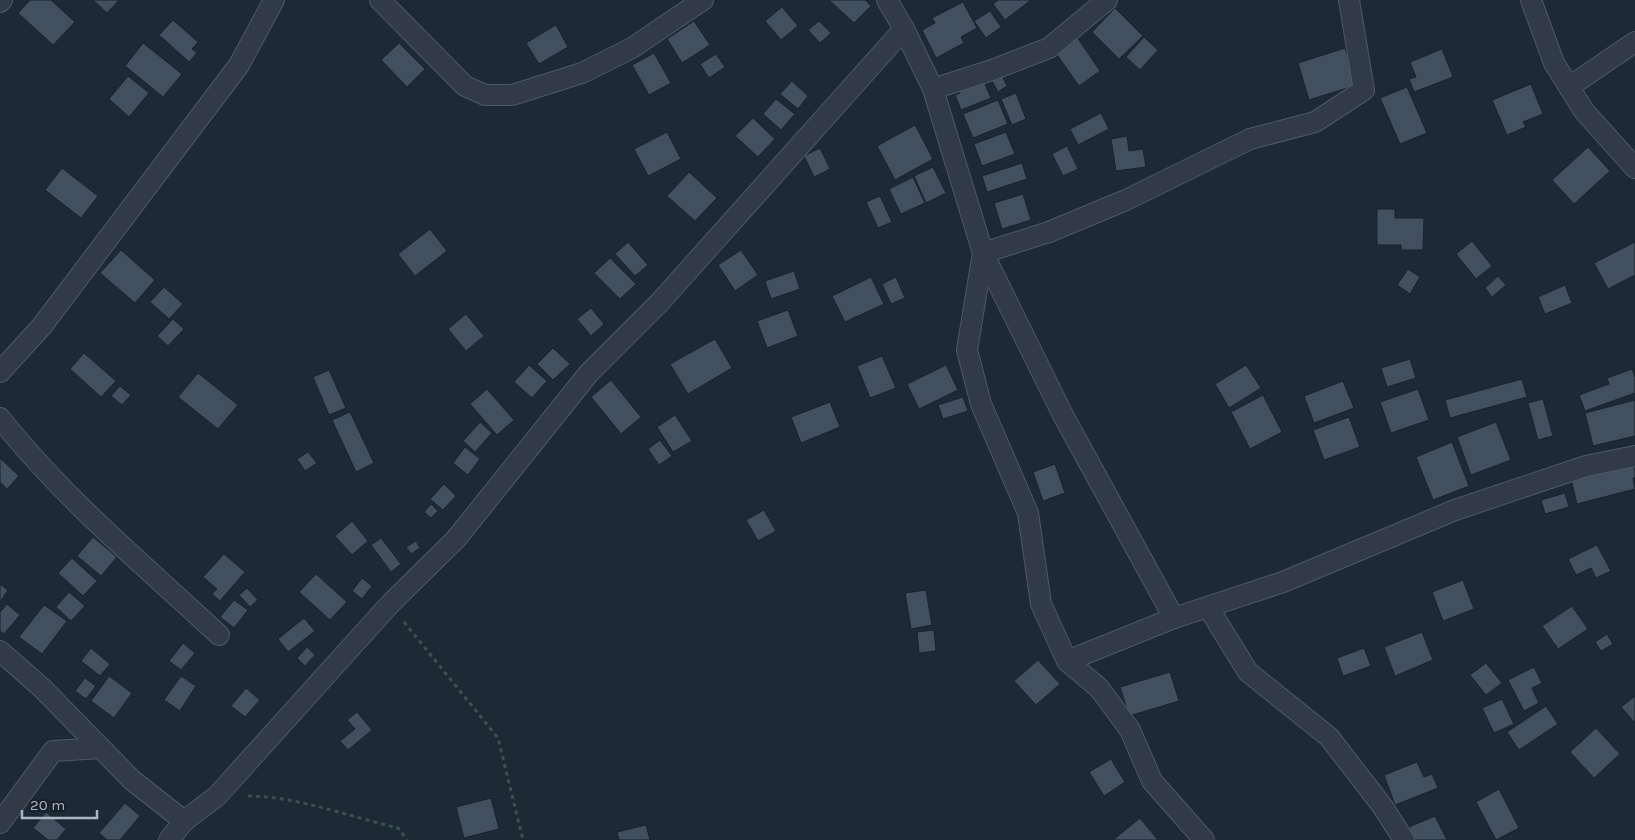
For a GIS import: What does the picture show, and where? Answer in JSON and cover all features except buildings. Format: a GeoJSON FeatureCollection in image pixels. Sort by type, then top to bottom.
{"type":"FeatureCollection","features":[{"type":"Feature","properties":{"kind":"street"},"geometry":{"type":"LineString","coordinates":[[0,372],[42,326],[239,65],[274,0]]}},
{"type":"Feature","properties":{"kind":"street"},"geometry":{"type":"LineString","coordinates":[[380,0],[465,86],[485,94],[512,94],[582,73],[632,48],[703,0]]}},
{"type":"Feature","properties":{"kind":"street"},"geometry":{"type":"LineString","coordinates":[[887,0],[919,56],[933,89],[983,253],[1064,418],[1174,618]]}},
{"type":"Feature","properties":{"kind":"street"},"geometry":{"type":"LineString","coordinates":[[933,89],[992,70],[1049,48],[1107,0]]}},
{"type":"Feature","properties":{"kind":"street"},"geometry":{"type":"LineString","coordinates":[[983,253],[1049,232],[1126,200],[1250,139],[1315,122],[1364,90],[1348,0]]}},
{"type":"Feature","properties":{"kind":"street"},"geometry":{"type":"LineString","coordinates":[[1531,0],[1554,62],[1569,87],[1584,111],[1635,168]]}},
{"type":"Feature","properties":{"kind":"street"},"geometry":{"type":"LineString","coordinates":[[169,840],[184,821],[217,796],[390,604],[456,539],[589,373],[660,302],[904,29]]}},
{"type":"Feature","properties":{"kind":"street"},"geometry":{"type":"LineString","coordinates":[[1569,87],[1635,42]]}},
{"type":"Feature","properties":{"kind":"street"},"geometry":{"type":"LineString","coordinates":[[983,253],[967,350],[981,404],[1028,514],[1041,604],[1066,661],[1099,688],[1130,730],[1152,781],[1204,840]]}},
{"type":"Feature","properties":{"kind":"street"},"geometry":{"type":"LineString","coordinates":[[0,418],[28,453],[80,507],[219,635]]}},
{"type":"Feature","properties":{"kind":"street"},"geometry":{"type":"LineString","coordinates":[[1066,661],[1174,618],[1283,582],[1455,510],[1586,466],[1635,456]]}},
{"type":"Feature","properties":{"kind":"street"},"geometry":{"type":"LineString","coordinates":[[1208,607],[1248,672],[1329,737],[1383,806],[1404,840]]}},
{"type":"Feature","properties":{"kind":"street"},"geometry":{"type":"LineString","coordinates":[[0,651],[42,688],[132,780],[184,821]]}},
{"type":"Feature","properties":{"kind":"street"},"geometry":{"type":"LineString","coordinates":[[0,823],[52,751],[101,748]]}},
{"type":"Feature","properties":{"kind":"path"},"geometry":{"type":"LineString","coordinates":[[390,604],[424,649],[498,738],[522,840]]}},
{"type":"Feature","properties":{"kind":"path"},"geometry":{"type":"LineString","coordinates":[[217,796],[264,796],[302,804],[398,828],[407,840]]}}]}
